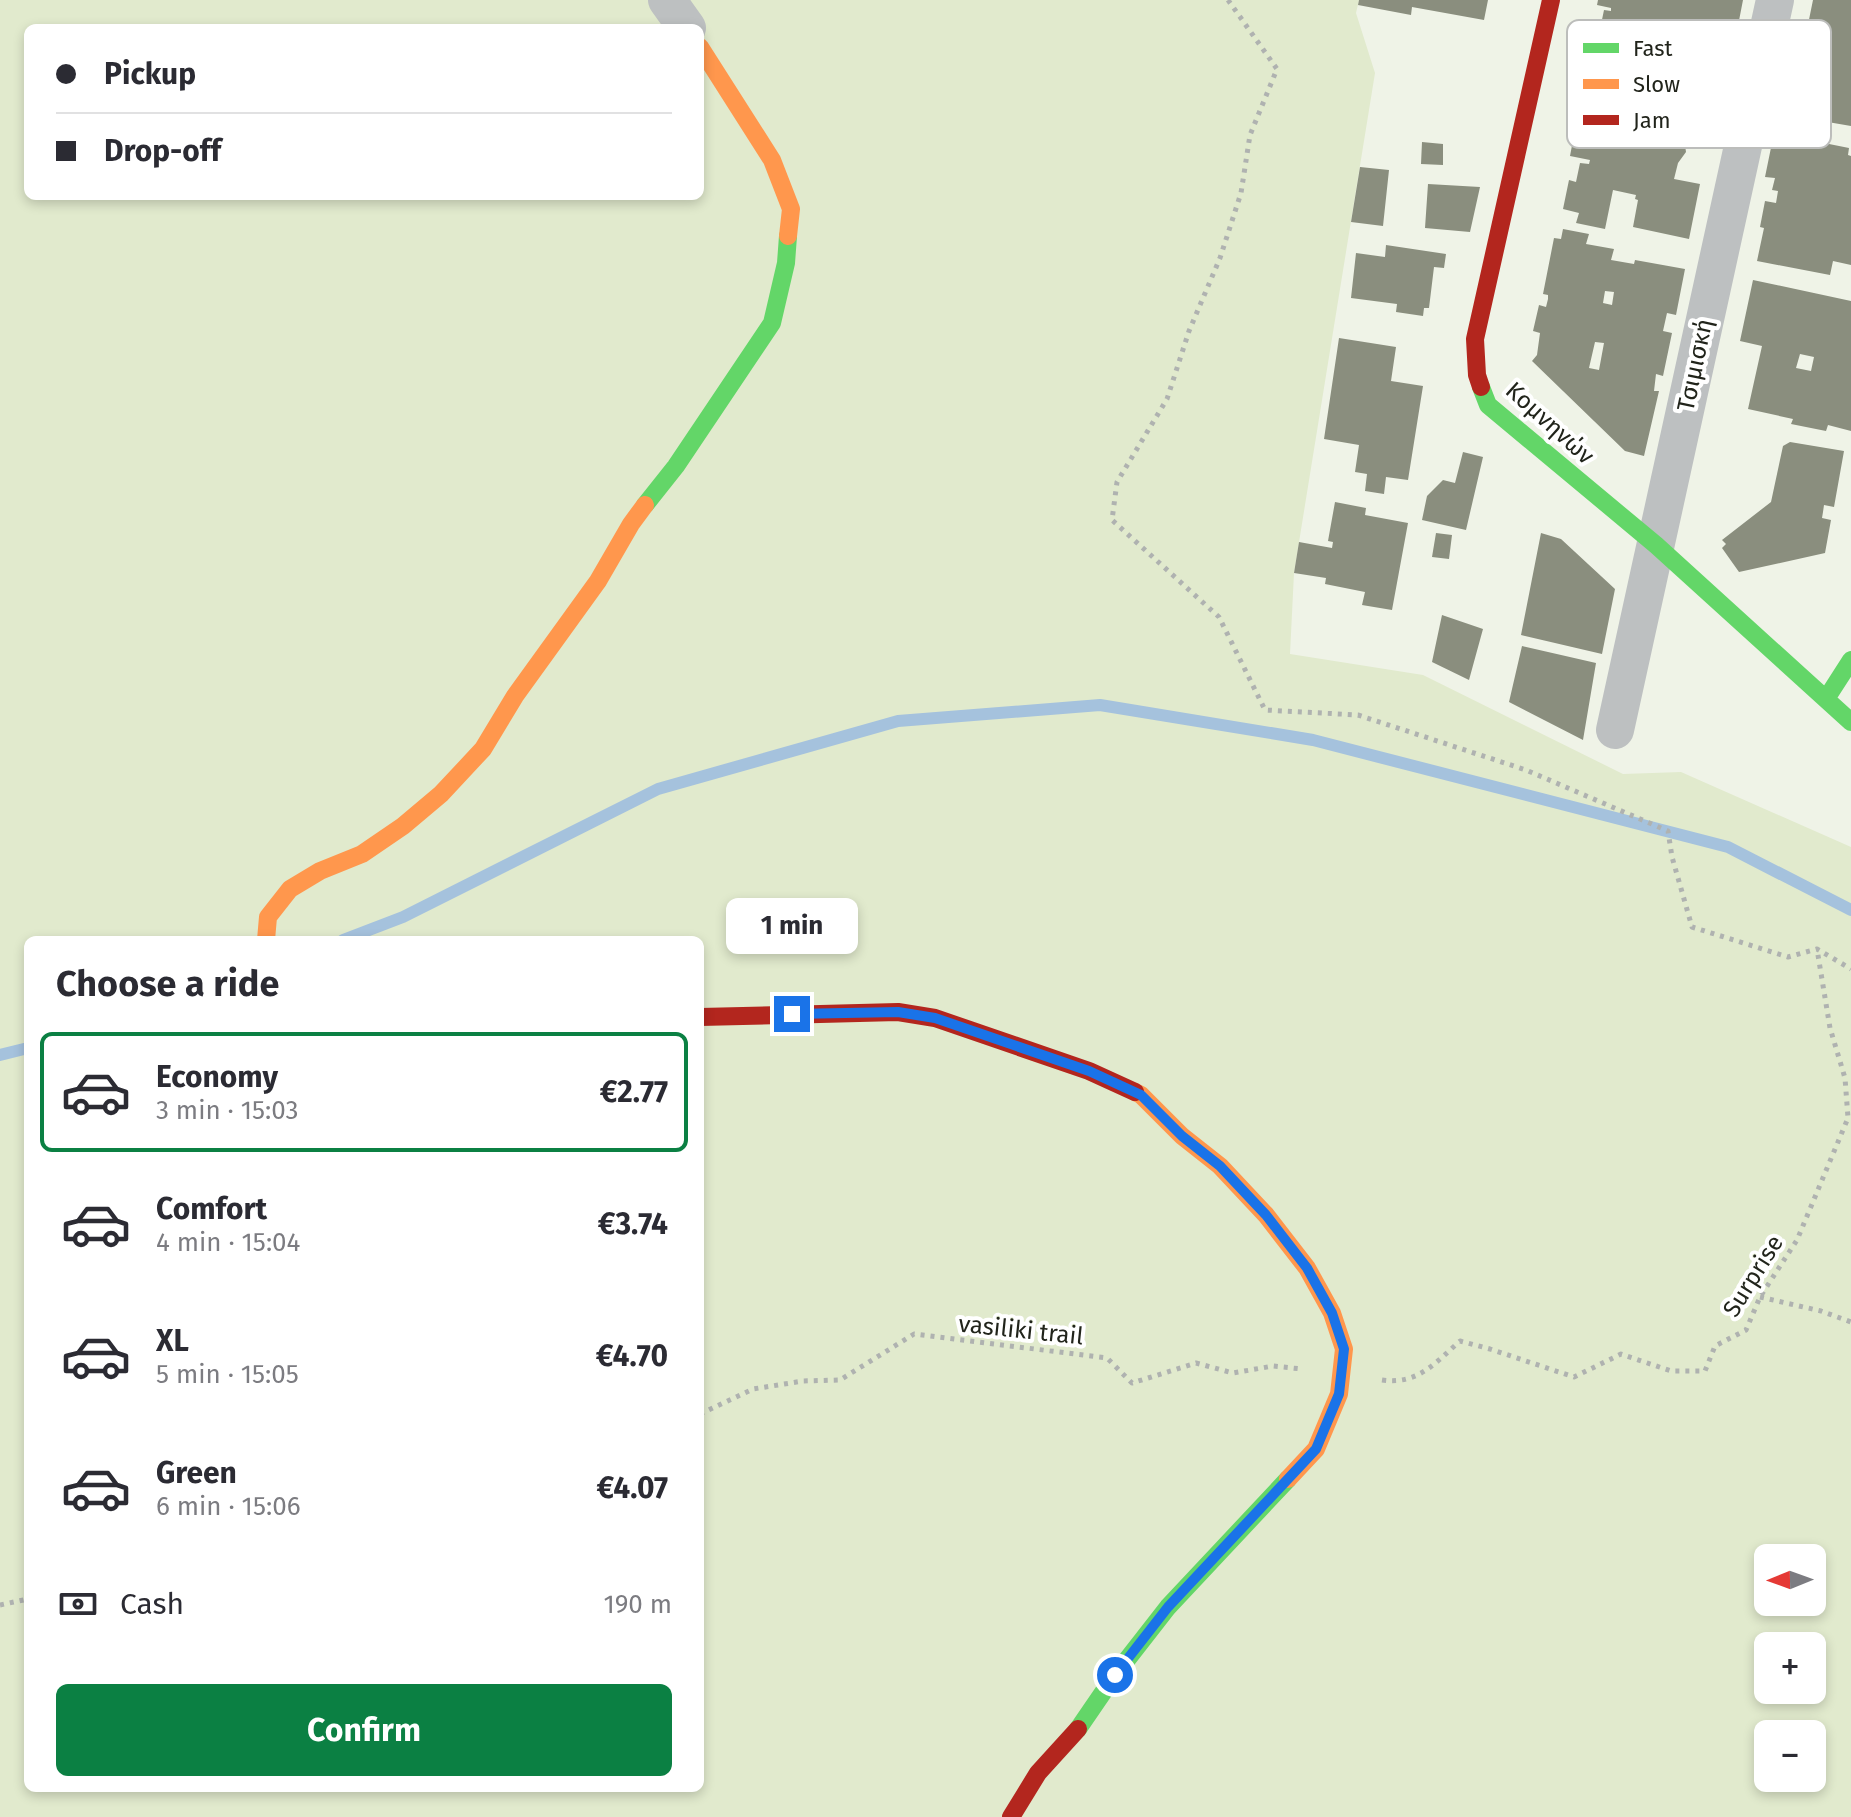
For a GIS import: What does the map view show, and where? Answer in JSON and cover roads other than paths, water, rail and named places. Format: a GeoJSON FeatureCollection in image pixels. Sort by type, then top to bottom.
{"type":"FeatureCollection","features":[{"type":"Feature","properties":{"kind":"street"},"geometry":{"type":"LineString","coordinates":[[667,0],[684,24]]}},
{"type":"Feature","properties":{"kind":"street","name":"Κομνηνών"},"geometry":{"type":"LineString","coordinates":[[1551,0],[1475,339],[1477,375],[1488,405],[1656,545],[1851,722]]}},
{"type":"Feature","properties":{"kind":"street","name":"Τσιμισκή"},"geometry":{"type":"LineString","coordinates":[[1771,20],[1775,0]]}},
{"type":"Feature","properties":{"kind":"street"},"geometry":{"type":"LineString","coordinates":[[266,936],[268,917],[290,889],[320,871],[362,854],[403,826],[441,794],[483,749],[515,696],[598,581],[631,524],[676,466],[772,323],[786,263],[791,209],[772,160],[704,53]]}},
{"type":"Feature","properties":{"kind":"street","name":"Τσιμισκή"},"geometry":{"type":"LineString","coordinates":[[1615,730],[1743,148]]}},
{"type":"Feature","properties":{"kind":"street"},"geometry":{"type":"LineString","coordinates":[[1826,699],[1851,660]]}},
{"type":"Feature","properties":{"kind":"street"},"geometry":{"type":"LineString","coordinates":[[704,1017],[898,1012],[935,1018],[1089,1071],[1141,1095],[1182,1136],[1230,1176],[1266,1215],[1307,1268],[1332,1313],[1344,1349],[1339,1394],[1316,1449],[1168,1607],[1075,1733],[1038,1773],[1011,1817]]}},
{"type":"Feature","properties":{"kind":"waterway"},"geometry":{"type":"LineString","coordinates":[[353,936],[403,917],[658,789],[898,721],[1100,705],[1313,740],[1728,847],[1851,910]]}},
{"type":"Feature","properties":{"kind":"waterway"},"geometry":{"type":"LineString","coordinates":[[0,1055],[24,1049]]}}]}
